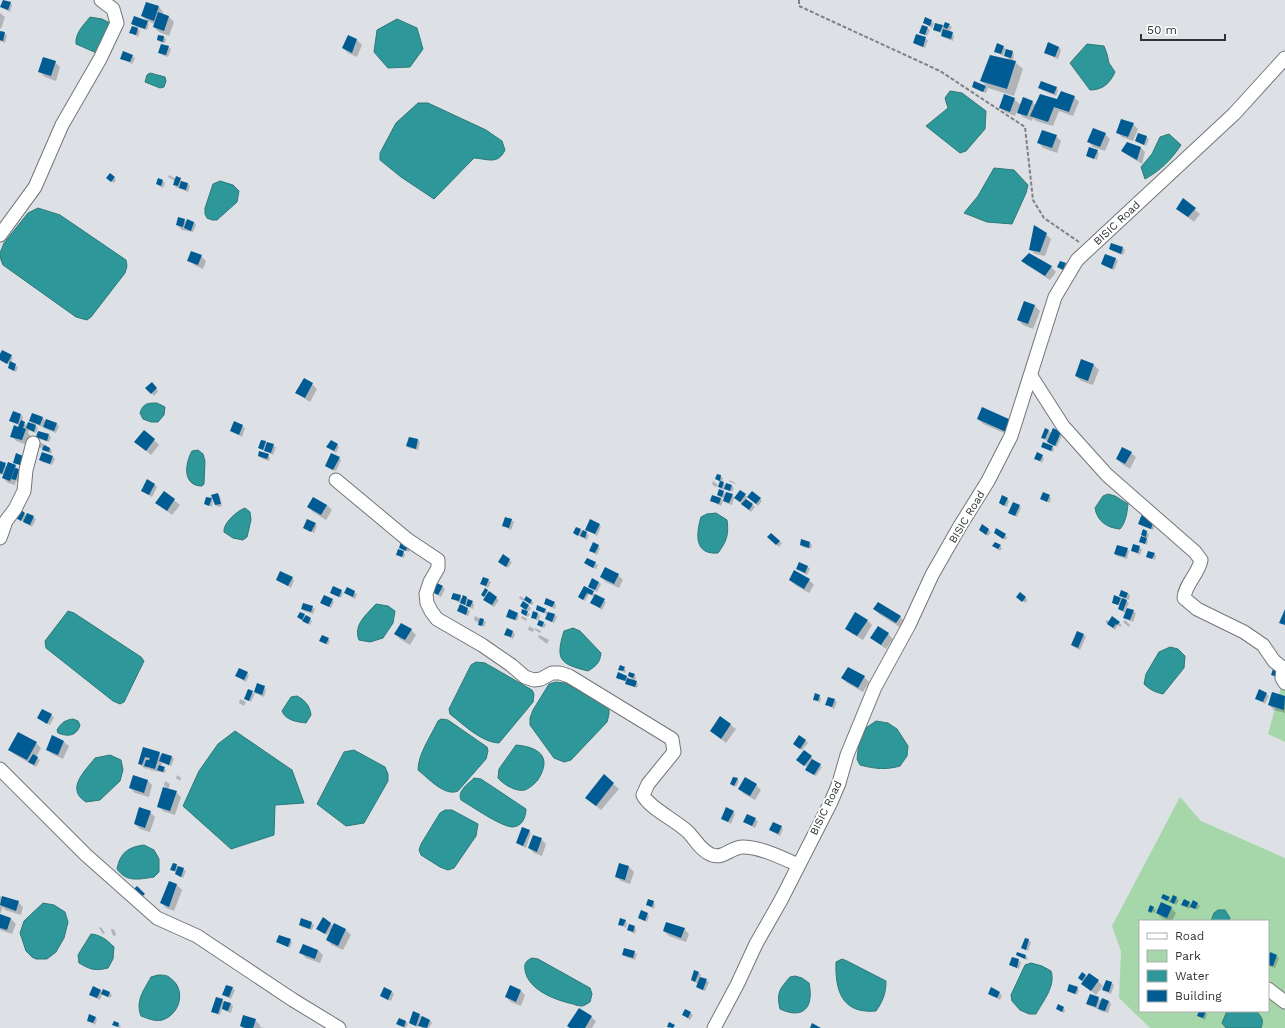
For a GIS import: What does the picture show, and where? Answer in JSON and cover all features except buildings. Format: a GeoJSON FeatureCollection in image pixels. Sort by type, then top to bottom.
{"type":"FeatureCollection","features":[{"type":"Feature","properties":{"kind":"street"},"geometry":{"type":"LineString","coordinates":[[0,235],[35,187],[62,125],[100,59],[117,23],[113,10],[101,0]]}},
{"type":"Feature","properties":{"kind":"street","name":"BISIC Road"},"geometry":{"type":"LineString","coordinates":[[714,1028],[737,985],[756,944],[781,900],[839,783],[847,755],[875,688],[905,632],[932,575],[988,481],[1011,436],[1055,297],[1077,260],[1234,114],[1285,58]]}},
{"type":"Feature","properties":{"kind":"street"},"geometry":{"type":"LineString","coordinates":[[1030,376],[1063,426],[1107,475],[1195,552],[1201,560],[1199,569],[1184,592],[1184,598],[1197,609],[1244,632],[1263,645],[1274,661],[1283,668],[1282,678],[1285,683]]}},
{"type":"Feature","properties":{"kind":"street"},"geometry":{"type":"LineString","coordinates":[[0,538],[6,521],[15,509],[24,491],[26,470],[33,443]]}},
{"type":"Feature","properties":{"kind":"street"},"geometry":{"type":"LineString","coordinates":[[336,480],[396,531],[438,560],[438,568],[430,582],[426,594],[427,603],[431,611],[438,619],[482,645],[511,665],[525,677],[534,680],[541,679],[552,673],[560,673],[569,676],[672,738],[674,752],[648,784],[643,795],[644,798],[658,810],[688,831],[702,849],[710,854],[719,856],[726,854],[733,849],[743,847],[756,849],[798,865]]}},
{"type":"Feature","properties":{"kind":"street"},"geometry":{"type":"LineString","coordinates":[[0,769],[86,855],[157,918],[197,936],[293,1000],[339,1028]]}},
{"type":"Feature","properties":{"kind":"street"},"geometry":{"type":"LineString","coordinates":[[1269,990],[1285,1002]]}},
{"type":"Feature","properties":{"kind":"path"},"geometry":{"type":"LineString","coordinates":[[799,0],[799,6],[940,71],[1025,127],[1033,200],[1044,218],[1088,249]]}},
{"type":"Feature","properties":{"kind":"green space"},"geometry":{"type":"Polygon","coordinates":[[[1285,673],[1285,742],[1268,734],[1285,673]]]}},
{"type":"Feature","properties":{"kind":"green space"},"geometry":{"type":"Polygon","coordinates":[[[1180,797],[1201,821],[1285,858],[1285,1028],[1261,1028],[1262,1019],[1257,1012],[1269,1012],[1269,920],[1229,920],[1230,918],[1214,913],[1211,920],[1139,920],[1139,1012],[1227,1012],[1222,1023],[1226,1028],[1150,1028],[1119,998],[1121,951],[1112,926],[1180,797]]]}},
{"type":"Feature","properties":{"kind":"water"},"geometry":{"type":"Polygon","coordinates":[[[90,17],[102,19],[110,23],[99,54],[76,44],[78,33],[90,17]]]}},
{"type":"Feature","properties":{"kind":"water"},"geometry":{"type":"Polygon","coordinates":[[[397,19],[417,28],[423,49],[410,67],[388,68],[374,52],[377,30],[397,19]]]}},
{"type":"Feature","properties":{"kind":"water"},"geometry":{"type":"Polygon","coordinates":[[[1087,44],[1104,46],[1109,63],[1115,72],[1106,85],[1095,90],[1090,90],[1070,63],[1087,44]]]}},
{"type":"Feature","properties":{"kind":"water"},"geometry":{"type":"Polygon","coordinates":[[[150,73],[165,77],[166,81],[164,87],[160,88],[145,82],[147,75],[150,73]]]}},
{"type":"Feature","properties":{"kind":"water"},"geometry":{"type":"Polygon","coordinates":[[[950,91],[962,93],[986,111],[985,129],[966,151],[960,153],[926,126],[948,108],[945,98],[950,91]]]}},
{"type":"Feature","properties":{"kind":"water"},"geometry":{"type":"Polygon","coordinates":[[[418,103],[428,103],[486,130],[502,141],[505,150],[499,158],[496,159],[488,160],[474,158],[434,199],[401,177],[380,160],[380,153],[396,123],[418,103]]]}},
{"type":"Feature","properties":{"kind":"water"},"geometry":{"type":"Polygon","coordinates":[[[1169,134],[1181,145],[1165,164],[1145,179],[1141,167],[1152,154],[1160,137],[1169,134]]]}},
{"type":"Feature","properties":{"kind":"water"},"geometry":{"type":"Polygon","coordinates":[[[994,168],[1014,170],[1028,185],[1012,224],[987,222],[964,213],[978,196],[994,168]]]}},
{"type":"Feature","properties":{"kind":"water"},"geometry":{"type":"Polygon","coordinates":[[[220,181],[233,185],[239,191],[237,202],[217,220],[212,220],[207,218],[205,208],[213,184],[220,181]]]}},
{"type":"Feature","properties":{"kind":"water"},"geometry":{"type":"Polygon","coordinates":[[[38,208],[60,215],[126,260],[127,266],[125,273],[91,317],[87,320],[76,317],[3,265],[0,253],[4,243],[28,213],[38,208]]]}},
{"type":"Feature","properties":{"kind":"water"},"geometry":{"type":"Polygon","coordinates":[[[157,403],[165,407],[164,415],[158,422],[151,422],[143,419],[140,413],[144,405],[157,403]]]}},
{"type":"Feature","properties":{"kind":"water"},"geometry":{"type":"Polygon","coordinates":[[[198,450],[203,454],[205,461],[204,484],[202,486],[191,482],[187,473],[188,462],[192,451],[198,450]]]}},
{"type":"Feature","properties":{"kind":"water"},"geometry":{"type":"Polygon","coordinates":[[[1108,494],[1115,496],[1128,504],[1127,514],[1120,529],[1103,523],[1096,513],[1095,508],[1103,496],[1108,494]]]}},
{"type":"Feature","properties":{"kind":"water"},"geometry":{"type":"Polygon","coordinates":[[[245,508],[250,512],[251,520],[247,537],[243,540],[233,538],[224,532],[224,529],[228,521],[245,508]]]}},
{"type":"Feature","properties":{"kind":"water"},"geometry":{"type":"Polygon","coordinates":[[[716,513],[727,520],[728,529],[725,541],[718,553],[710,553],[701,547],[698,530],[701,517],[707,514],[716,513]]]}},
{"type":"Feature","properties":{"kind":"water"},"geometry":{"type":"Polygon","coordinates":[[[376,604],[388,606],[395,611],[393,623],[383,638],[370,642],[359,640],[359,625],[376,604]]]}},
{"type":"Feature","properties":{"kind":"water"},"geometry":{"type":"Polygon","coordinates":[[[68,611],[74,613],[141,657],[144,661],[124,702],[120,704],[113,701],[46,648],[45,641],[68,611]]]}},
{"type":"Feature","properties":{"kind":"water"},"geometry":{"type":"Polygon","coordinates":[[[573,628],[580,631],[601,653],[597,664],[588,671],[571,666],[562,659],[560,655],[561,641],[564,631],[573,628]]]}},
{"type":"Feature","properties":{"kind":"water"},"geometry":{"type":"Polygon","coordinates":[[[1170,647],[1178,649],[1185,656],[1184,668],[1163,694],[1148,688],[1144,684],[1146,674],[1159,652],[1170,647]]]}},
{"type":"Feature","properties":{"kind":"water"},"geometry":{"type":"Polygon","coordinates":[[[476,662],[485,663],[532,690],[534,694],[533,702],[499,743],[486,740],[479,736],[450,714],[449,709],[471,665],[476,662]]]}},
{"type":"Feature","properties":{"kind":"water"},"geometry":{"type":"Polygon","coordinates":[[[556,682],[565,683],[609,708],[607,722],[571,760],[564,762],[554,758],[530,725],[530,718],[533,710],[549,684],[556,682]]]}},
{"type":"Feature","properties":{"kind":"water"},"geometry":{"type":"Polygon","coordinates":[[[297,696],[305,701],[310,709],[311,715],[306,723],[295,721],[286,717],[282,711],[291,697],[297,696]]]}},
{"type":"Feature","properties":{"kind":"water"},"geometry":{"type":"Polygon","coordinates":[[[73,719],[78,721],[80,725],[77,731],[72,735],[58,733],[57,730],[65,721],[73,719]]]}},
{"type":"Feature","properties":{"kind":"water"},"geometry":{"type":"Polygon","coordinates":[[[441,719],[448,720],[487,747],[488,751],[486,759],[458,791],[453,792],[437,786],[418,770],[422,751],[438,721],[441,719]]]}},
{"type":"Feature","properties":{"kind":"water"},"geometry":{"type":"Polygon","coordinates":[[[876,721],[888,723],[897,729],[908,746],[907,756],[900,766],[880,768],[860,765],[857,759],[859,743],[866,728],[876,721]]]}},
{"type":"Feature","properties":{"kind":"water"},"geometry":{"type":"Polygon","coordinates":[[[235,731],[292,770],[304,803],[275,805],[274,835],[231,849],[183,806],[199,771],[218,744],[235,731]]]}},
{"type":"Feature","properties":{"kind":"water"},"geometry":{"type":"Polygon","coordinates":[[[516,745],[531,748],[541,754],[543,758],[543,770],[539,778],[533,785],[525,790],[518,790],[510,787],[498,778],[499,769],[516,745]]]}},
{"type":"Feature","properties":{"kind":"water"},"geometry":{"type":"Polygon","coordinates":[[[354,750],[385,767],[388,774],[388,781],[364,823],[346,826],[317,804],[344,752],[354,750]]]}},
{"type":"Feature","properties":{"kind":"water"},"geometry":{"type":"Polygon","coordinates":[[[110,755],[121,760],[123,770],[120,781],[100,800],[86,802],[80,797],[77,791],[77,786],[82,774],[95,758],[110,755]]]}},
{"type":"Feature","properties":{"kind":"water"},"geometry":{"type":"Polygon","coordinates":[[[474,778],[481,779],[526,809],[521,823],[515,827],[507,826],[461,800],[460,794],[466,785],[474,778]]]}},
{"type":"Feature","properties":{"kind":"water"},"geometry":{"type":"Polygon","coordinates":[[[445,810],[452,810],[478,824],[476,836],[454,868],[448,870],[440,867],[421,855],[419,850],[421,844],[440,813],[445,810]]]}},
{"type":"Feature","properties":{"kind":"water"},"geometry":{"type":"Polygon","coordinates":[[[144,845],[154,850],[159,859],[159,872],[154,877],[144,879],[134,879],[125,876],[117,869],[120,859],[129,849],[144,845]]]}},
{"type":"Feature","properties":{"kind":"water"},"geometry":{"type":"Polygon","coordinates":[[[43,903],[54,905],[65,912],[68,922],[64,938],[56,952],[47,959],[36,959],[26,951],[20,933],[24,921],[43,903]]]}},
{"type":"Feature","properties":{"kind":"water"},"geometry":{"type":"Polygon","coordinates":[[[1218,910],[1225,910],[1230,918],[1229,920],[1211,920],[1214,913],[1218,910]]]}},
{"type":"Feature","properties":{"kind":"water"},"geometry":{"type":"Polygon","coordinates":[[[91,934],[104,938],[114,947],[113,959],[108,968],[93,969],[79,963],[78,955],[91,934]]]}},
{"type":"Feature","properties":{"kind":"water"},"geometry":{"type":"Polygon","coordinates":[[[532,958],[538,959],[590,988],[592,994],[590,1002],[583,1006],[577,1005],[558,1000],[543,993],[531,983],[527,977],[525,970],[526,962],[532,958]]]}},
{"type":"Feature","properties":{"kind":"water"},"geometry":{"type":"Polygon","coordinates":[[[842,959],[886,981],[884,997],[876,1011],[855,1009],[843,998],[839,991],[836,973],[836,962],[842,959]]]}},
{"type":"Feature","properties":{"kind":"water"},"geometry":{"type":"Polygon","coordinates":[[[1031,963],[1042,966],[1051,971],[1052,977],[1052,982],[1048,993],[1036,1014],[1029,1014],[1020,1010],[1012,1001],[1011,995],[1025,965],[1031,963]]]}},
{"type":"Feature","properties":{"kind":"water"},"geometry":{"type":"Polygon","coordinates":[[[165,975],[169,977],[175,983],[180,995],[177,1007],[173,1013],[162,1020],[151,1020],[141,1016],[139,1005],[143,991],[151,977],[165,975]]]}},
{"type":"Feature","properties":{"kind":"water"},"geometry":{"type":"Polygon","coordinates":[[[795,976],[802,978],[809,983],[810,999],[805,1009],[801,1012],[795,1013],[780,1009],[778,999],[780,991],[784,985],[790,977],[795,976]]]}},
{"type":"Feature","properties":{"kind":"water"},"geometry":{"type":"Polygon","coordinates":[[[1227,1012],[1257,1012],[1262,1019],[1261,1028],[1226,1028],[1222,1023],[1227,1012]]]}}]}
